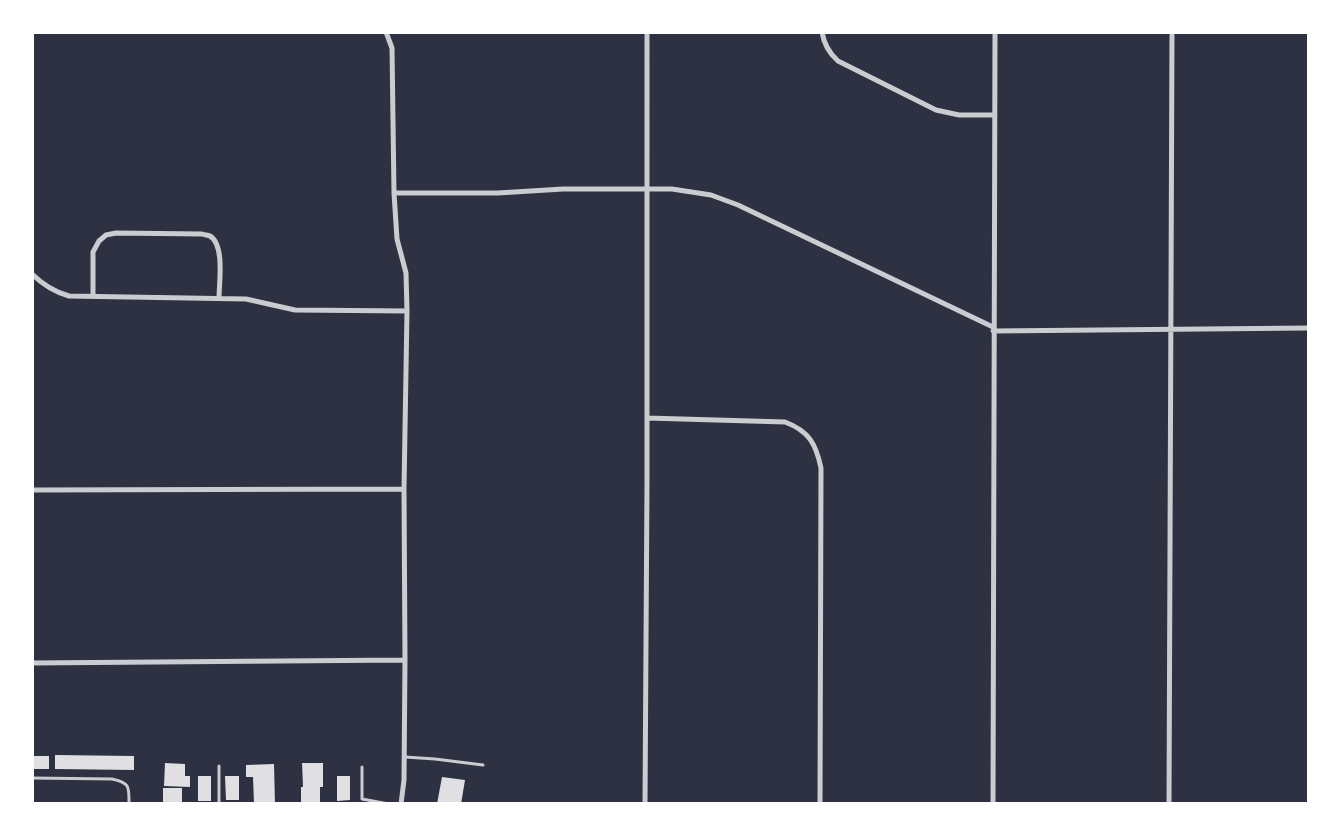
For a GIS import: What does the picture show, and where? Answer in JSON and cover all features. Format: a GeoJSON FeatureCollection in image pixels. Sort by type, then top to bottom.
{"type":"FeatureCollection","features":[{"type":"Feature","properties":{"kind":"street"},"geometry":{"type":"LineString","coordinates":[[386,32],[392,48],[396,239],[406,273],[407,310],[404,489],[404,780],[401,804]]}},
{"type":"Feature","properties":{"kind":"street"},"geometry":{"type":"LineString","coordinates":[[645,804],[647,32]]}},
{"type":"Feature","properties":{"kind":"street"},"geometry":{"type":"LineString","coordinates":[[822,32],[826,48],[838,61],[936,110],[958,115],[994,116]]}},
{"type":"Feature","properties":{"kind":"street"},"geometry":{"type":"LineString","coordinates":[[993,804],[995,32]]}},
{"type":"Feature","properties":{"kind":"street"},"geometry":{"type":"LineString","coordinates":[[1169,804],[1172,32]]}},
{"type":"Feature","properties":{"kind":"street"},"geometry":{"type":"LineString","coordinates":[[394,193],[498,193],[563,189],[672,189],[711,195],[738,205],[993,329],[1308,328]]}},
{"type":"Feature","properties":{"kind":"street"},"geometry":{"type":"LineString","coordinates":[[93,296],[93,252],[99,241],[106,235],[116,233],[202,234],[211,237],[220,254],[219,298]]}},
{"type":"Feature","properties":{"kind":"street"},"geometry":{"type":"LineString","coordinates":[[32,274],[51,289],[64,294],[246,299],[295,310],[407,310]]}},
{"type":"Feature","properties":{"kind":"street"},"geometry":{"type":"LineString","coordinates":[[647,418],[785,422],[796,426],[806,433],[813,443],[821,468],[820,804]]}},
{"type":"Feature","properties":{"kind":"street"},"geometry":{"type":"LineString","coordinates":[[32,490],[404,489]]}},
{"type":"Feature","properties":{"kind":"street"},"geometry":{"type":"LineString","coordinates":[[32,663],[405,660]]}},
{"type":"Feature","properties":{"kind":"lane"},"geometry":{"type":"LineString","coordinates":[[404,757],[483,765]]}},
{"type":"Feature","properties":{"kind":"lane"},"geometry":{"type":"LineString","coordinates":[[219,766],[219,804]]}},
{"type":"Feature","properties":{"kind":"lane"},"geometry":{"type":"LineString","coordinates":[[361,804],[362,767]]}},
{"type":"Feature","properties":{"kind":"lane"},"geometry":{"type":"LineString","coordinates":[[32,778],[112,779],[124,781],[129,788],[129,804]]}},
{"type":"Feature","properties":{"kind":"lane"},"geometry":{"type":"LineString","coordinates":[[362,799],[389,804]]}},
{"type":"Feature","properties":{"kind":"building"},"geometry":{"type":"Polygon","coordinates":[[[55,755],[134,756],[134,770],[55,769],[55,755]]]}},
{"type":"Feature","properties":{"kind":"building"},"geometry":{"type":"Polygon","coordinates":[[[32,756],[49,756],[49,769],[32,769],[32,756]]]}},
{"type":"Feature","properties":{"kind":"building"},"geometry":{"type":"Polygon","coordinates":[[[165,763],[185,764],[185,776],[190,776],[190,787],[164,786],[165,763]]]}},
{"type":"Feature","properties":{"kind":"building"},"geometry":{"type":"Polygon","coordinates":[[[302,763],[323,763],[323,787],[320,787],[320,804],[301,804],[301,787],[303,787],[302,763]]]}},
{"type":"Feature","properties":{"kind":"building"},"geometry":{"type":"Polygon","coordinates":[[[274,764],[275,804],[254,804],[253,777],[246,777],[246,765],[274,764]]]}},
{"type":"Feature","properties":{"kind":"building"},"geometry":{"type":"Polygon","coordinates":[[[198,776],[211,776],[211,801],[198,801],[198,776]]]}},
{"type":"Feature","properties":{"kind":"building"},"geometry":{"type":"Polygon","coordinates":[[[225,776],[239,776],[239,800],[226,800],[225,776]]]}},
{"type":"Feature","properties":{"kind":"building"},"geometry":{"type":"Polygon","coordinates":[[[337,776],[350,776],[350,800],[337,801],[337,776]]]}},
{"type":"Feature","properties":{"kind":"building"},"geometry":{"type":"Polygon","coordinates":[[[442,777],[465,780],[461,804],[437,804],[442,777]]]}},
{"type":"Feature","properties":{"kind":"building"},"geometry":{"type":"Polygon","coordinates":[[[163,788],[182,788],[182,804],[163,804],[163,788]]]}}]}
